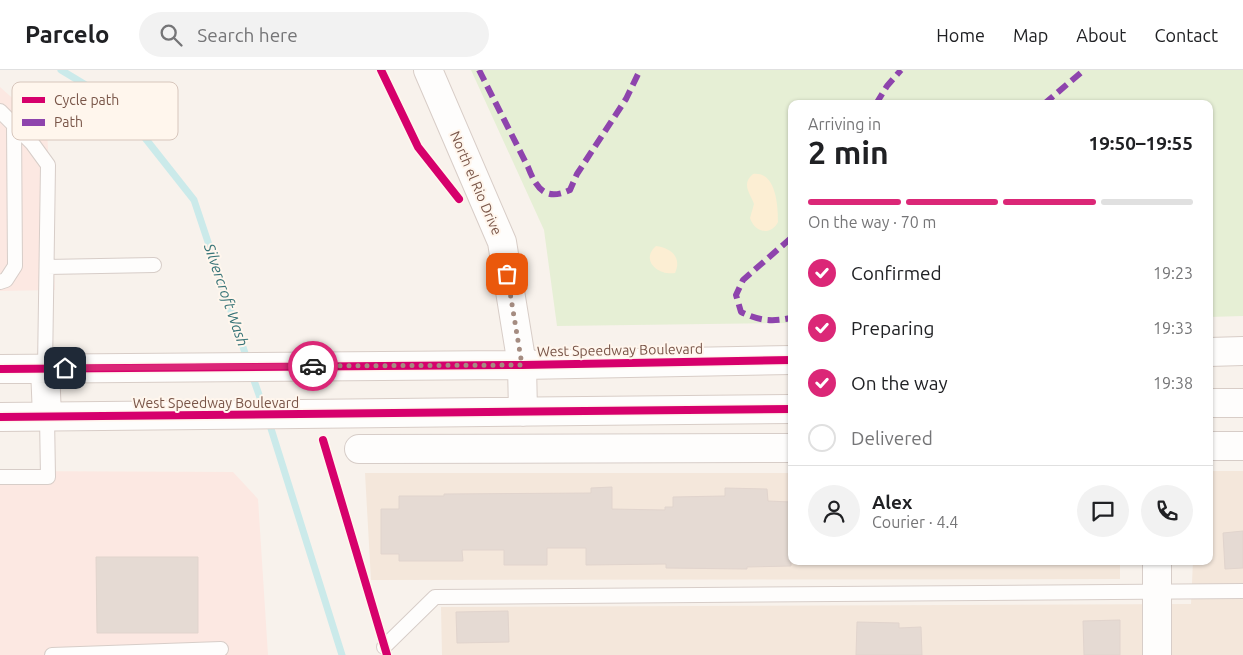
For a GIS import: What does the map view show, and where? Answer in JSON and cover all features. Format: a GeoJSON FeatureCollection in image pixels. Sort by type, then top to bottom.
{"type":"FeatureCollection","features":[{"type":"Feature","properties":{"kind":"main road","name":"North el Rio Drive"},"geometry":{"type":"LineString","coordinates":[[428,70],[502,242],[522,365],[524,449]]}},
{"type":"Feature","properties":{"kind":"main road"},"geometry":{"type":"LineString","coordinates":[[1213,352],[1243,351]]}},
{"type":"Feature","properties":{"kind":"main road","name":"West Speedway Boulevard"},"geometry":{"type":"LineString","coordinates":[[0,368],[522,365],[788,360]]}},
{"type":"Feature","properties":{"kind":"main road"},"geometry":{"type":"LineString","coordinates":[[45,368],[47,417]]}},
{"type":"Feature","properties":{"kind":"main road"},"geometry":{"type":"LineString","coordinates":[[1213,403],[1243,403]]}},
{"type":"Feature","properties":{"kind":"main road","name":"West Speedway Boulevard"},"geometry":{"type":"LineString","coordinates":[[0,417],[788,409]]}},
{"type":"Feature","properties":{"kind":"main road"},"geometry":{"type":"LineString","coordinates":[[1213,446],[1243,446]]}},
{"type":"Feature","properties":{"kind":"main road"},"geometry":{"type":"LineString","coordinates":[[359,449],[788,448]]}},
{"type":"Feature","properties":{"kind":"main road"},"geometry":{"type":"LineString","coordinates":[[1157,565],[1157,655]]}},
{"type":"Feature","properties":{"kind":"lane"},"geometry":{"type":"LineString","coordinates":[[0,111],[12,122]]}},
{"type":"Feature","properties":{"kind":"lane"},"geometry":{"type":"LineString","coordinates":[[0,282],[6,280],[15,266],[14,140]]}},
{"type":"Feature","properties":{"kind":"lane"},"geometry":{"type":"LineString","coordinates":[[30,140],[48,165],[45,368]]}},
{"type":"Feature","properties":{"kind":"lane"},"geometry":{"type":"LineString","coordinates":[[47,267],[154,265]]}},
{"type":"Feature","properties":{"kind":"lane"},"geometry":{"type":"LineString","coordinates":[[0,477],[48,477],[47,417]]}},
{"type":"Feature","properties":{"kind":"lane"},"geometry":{"type":"LineString","coordinates":[[384,647],[435,597],[1243,591]]}},
{"type":"Feature","properties":{"kind":"lane"},"geometry":{"type":"LineString","coordinates":[[52,655],[221,650]]}},
{"type":"Feature","properties":{"kind":"shaded area"},"geometry":{"type":"Polygon","coordinates":[[[0,87],[12,98],[12,140],[48,140],[55,290],[0,291],[0,87]]]}},
{"type":"Feature","properties":{"kind":"shaded area"},"geometry":{"type":"Polygon","coordinates":[[[0,471],[233,472],[258,499],[268,655],[0,655],[0,471]]]}},
{"type":"Feature","properties":{"kind":"shaded area"},"geometry":{"type":"Polygon","coordinates":[[[1213,471],[1243,471],[1243,655],[442,655],[441,607],[1191,604],[1193,565],[1213,565],[1213,471]]]}},
{"type":"Feature","properties":{"kind":"shaded area"},"geometry":{"type":"Polygon","coordinates":[[[365,473],[788,473],[788,565],[1120,565],[1120,579],[371,580],[365,473]]]}},
{"type":"Feature","properties":{"kind":"green space"},"geometry":{"type":"Polygon","coordinates":[[[471,70],[1243,70],[1243,316],[1213,317],[1213,100],[788,100],[788,323],[557,326],[544,230],[471,70]]]}},
{"type":"Feature","properties":{"kind":"sand"},"geometry":{"type":"Polygon","coordinates":[[[753,174],[767,178],[774,190],[778,222],[767,231],[759,230],[750,218],[754,204],[747,185],[749,178],[753,174]]]}},
{"type":"Feature","properties":{"kind":"sand"},"geometry":{"type":"Polygon","coordinates":[[[656,246],[671,251],[674,255],[677,263],[675,273],[663,272],[653,266],[650,257],[656,246]]]}},
{"type":"Feature","properties":{"kind":"building"},"geometry":{"type":"Polygon","coordinates":[[[612,487],[612,509],[665,510],[665,507],[673,507],[673,497],[725,496],[725,488],[767,489],[768,501],[788,502],[788,565],[791,566],[747,567],[747,569],[666,568],[666,564],[586,565],[586,548],[547,548],[547,565],[504,565],[504,550],[462,550],[463,561],[399,561],[399,554],[381,554],[381,509],[399,509],[399,496],[591,493],[591,488],[612,487]]]}},
{"type":"Feature","properties":{"kind":"building"},"geometry":{"type":"Polygon","coordinates":[[[1243,531],[1243,568],[1225,569],[1223,533],[1243,531]]]}},
{"type":"Feature","properties":{"kind":"building"},"geometry":{"type":"Polygon","coordinates":[[[96,557],[198,557],[198,633],[97,633],[96,557]]]}},
{"type":"Feature","properties":{"kind":"building"},"geometry":{"type":"Polygon","coordinates":[[[508,611],[509,642],[457,643],[456,612],[508,611]]]}},
{"type":"Feature","properties":{"kind":"building"},"geometry":{"type":"Polygon","coordinates":[[[1120,620],[1120,655],[1084,655],[1083,621],[1120,620]]]}},
{"type":"Feature","properties":{"kind":"building"},"geometry":{"type":"Polygon","coordinates":[[[857,622],[899,623],[899,628],[921,627],[922,655],[856,655],[857,622]]]}},
{"type":"Feature","properties":{"kind":"waterway","name":"Silvercroft Wash"},"geometry":{"type":"LineString","coordinates":[[61,70],[81,82]]}},
{"type":"Feature","properties":{"kind":"waterway","name":"Silvercroft Wash"},"geometry":{"type":"LineString","coordinates":[[147,140],[194,200],[248,362]]}},
{"type":"Feature","properties":{"kind":"waterway","name":"Silvercroft Wash"},"geometry":{"type":"LineString","coordinates":[[251,372],[264,409]]}},
{"type":"Feature","properties":{"kind":"waterway","name":"Silvercroft Wash"},"geometry":{"type":"LineString","coordinates":[[268,419],[342,655]]}},
{"type":"Feature","properties":{"kind":"marked path"},"geometry":{"type":"LineString","coordinates":[[479,70],[535,182],[543,191],[549,194],[570,190],[577,174],[626,99],[640,70]]}},
{"type":"Feature","properties":{"kind":"marked path"},"geometry":{"type":"LineString","coordinates":[[878,100],[887,86],[901,70]]}},
{"type":"Feature","properties":{"kind":"marked path"},"geometry":{"type":"LineString","coordinates":[[1049,100],[1084,70]]}},
{"type":"Feature","properties":{"kind":"marked path"},"geometry":{"type":"LineString","coordinates":[[788,241],[743,280],[736,295],[741,312],[766,320],[788,318]]}},
{"type":"Feature","properties":{"kind":"cycle path"},"geometry":{"type":"LineString","coordinates":[[381,70],[418,147],[459,199]]}},
{"type":"Feature","properties":{"kind":"cycle path"},"geometry":{"type":"LineString","coordinates":[[0,369],[522,365],[788,360]]}},
{"type":"Feature","properties":{"kind":"cycle path"},"geometry":{"type":"LineString","coordinates":[[0,417],[788,409]]}},
{"type":"Feature","properties":{"kind":"cycle path"},"geometry":{"type":"LineString","coordinates":[[323,440],[387,655]]}},
{"type":"Feature","properties":{"kind":"way so far"},"geometry":{"type":"LineString","coordinates":[[313,366],[522,365],[507,274]]}},
{"type":"Feature","properties":{"kind":"route"},"geometry":{"type":"LineString","coordinates":[[65,368],[313,366]]}}]}
